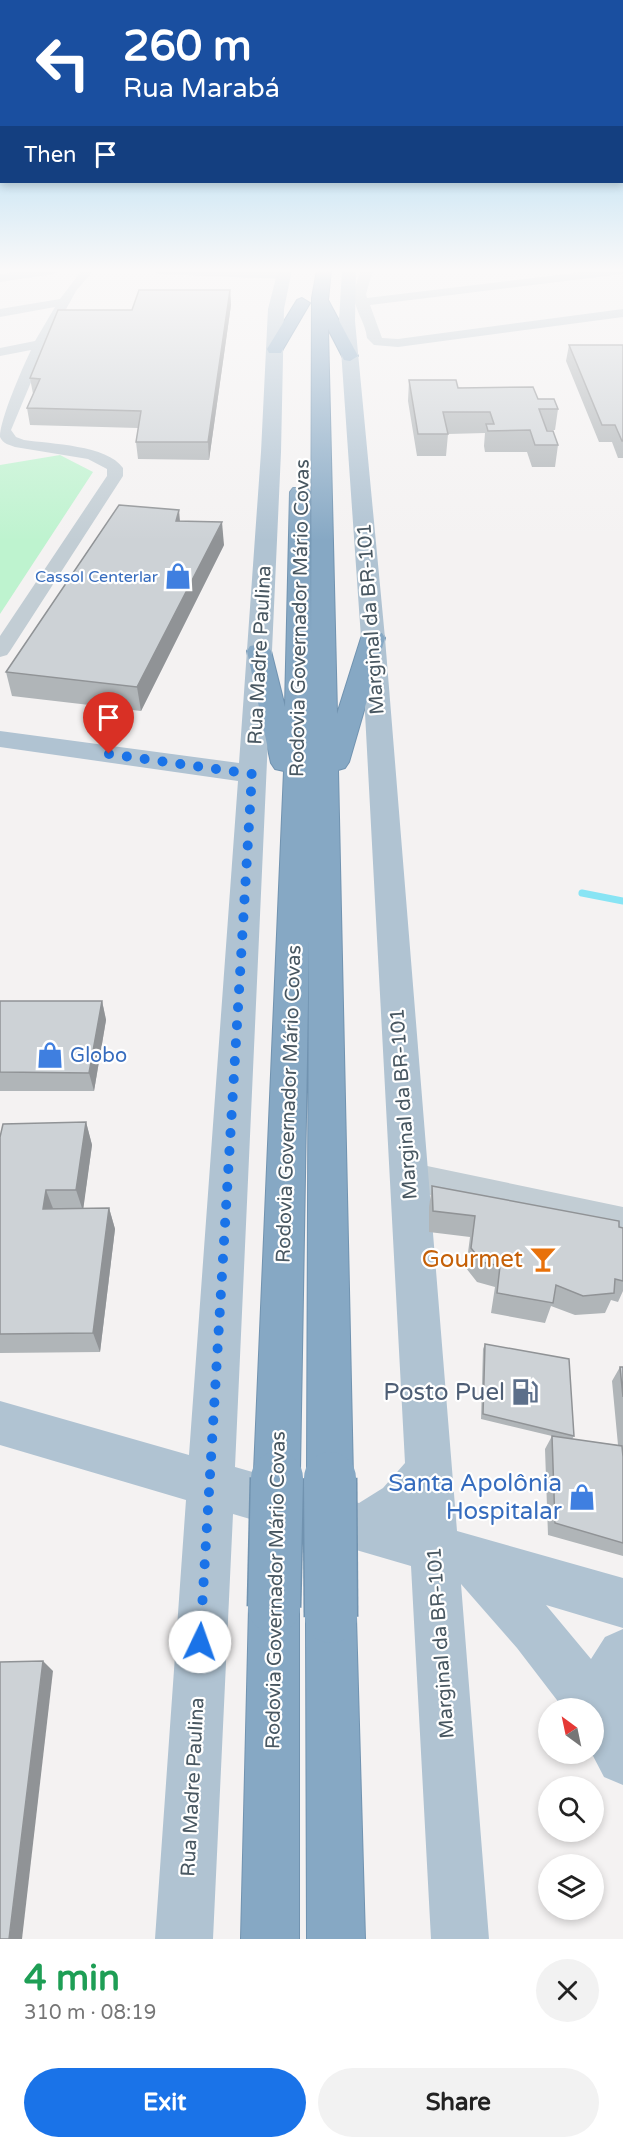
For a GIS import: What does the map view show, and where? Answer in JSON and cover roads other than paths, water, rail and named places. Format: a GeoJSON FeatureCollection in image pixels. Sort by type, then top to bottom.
{"type":"FeatureCollection","features":[{"type":"Feature","properties":{"kind":"highway","name":"Rodovia Governador Mário Covas"},"geometry":{"type":"LineString","coordinates":[[270,1939],[276,1471],[297,816],[308,360]]}},
{"type":"Feature","properties":{"kind":"highway","name":"Rodovia Governador Mário Covas"},"geometry":{"type":"LineString","coordinates":[[311,360],[325,793],[336,1939]]}},
{"type":"Feature","properties":{"kind":"highway"},"geometry":{"type":"LineString","coordinates":[[325,793],[373,638]]}},
{"type":"Feature","properties":{"kind":"highway"},"geometry":{"type":"LineString","coordinates":[[259,651],[297,816]]}},
{"type":"Feature","properties":{"kind":"main road","name":"Rua Madre Paulina"},"geometry":{"type":"LineString","coordinates":[[184,1939],[274,360]]}},
{"type":"Feature","properties":{"kind":"main road","name":"Marginal da BR-101"},"geometry":{"type":"LineString","coordinates":[[350,360],[373,638],[428,1470],[453,1555],[460,1939]]}},
{"type":"Feature","properties":{"kind":"main road"},"geometry":{"type":"LineString","coordinates":[[0,739],[252,774]]}},
{"type":"Feature","properties":{"kind":"main road"},"geometry":{"type":"LineString","coordinates":[[0,1423],[623,1603]]}},
{"type":"Feature","properties":{"kind":"main road"},"geometry":{"type":"LineString","coordinates":[[360,1527],[388,1515],[412,1495],[428,1470]]}},
{"type":"Feature","properties":{"kind":"main road"},"geometry":{"type":"LineString","coordinates":[[453,1555],[531,1626],[615,1741]]}},
{"type":"Feature","properties":{"kind":"main road"},"geometry":{"type":"LineString","coordinates":[[615,1741],[606,1689],[613,1665],[623,1655]]}},
{"type":"Feature","properties":{"kind":"street"},"geometry":{"type":"LineString","coordinates":[[0,651],[115,476],[115,468],[102,458],[31,446],[10,440],[3,430],[33,360]]}},
{"type":"Feature","properties":{"kind":"street"},"geometry":{"type":"LineString","coordinates":[[0,395],[21,391]]}},
{"type":"Feature","properties":{"kind":"street"},"geometry":{"type":"LineString","coordinates":[[408,1176],[623,1222]]}},
{"type":"Feature","properties":{"kind":"waterway"},"geometry":{"type":"LineString","coordinates":[[582,893],[623,901]]}},
{"type":"Feature","properties":{"kind":"place","name":"Cassol Centerlar"},"geometry":{"type":"Point","coordinates":[178,576]}},
{"type":"Feature","properties":{"kind":"place","name":"Globo"},"geometry":{"type":"Point","coordinates":[50,1055]}},
{"type":"Feature","properties":{"kind":"place","name":"Gourmet"},"geometry":{"type":"Point","coordinates":[543,1259]}},
{"type":"Feature","properties":{"kind":"place","name":"Posto Puel"},"geometry":{"type":"Point","coordinates":[525,1392]}},
{"type":"Feature","properties":{"kind":"place","name":"Santa Apolônia Hospitalar"},"geometry":{"type":"Point","coordinates":[582,1497]}}]}
